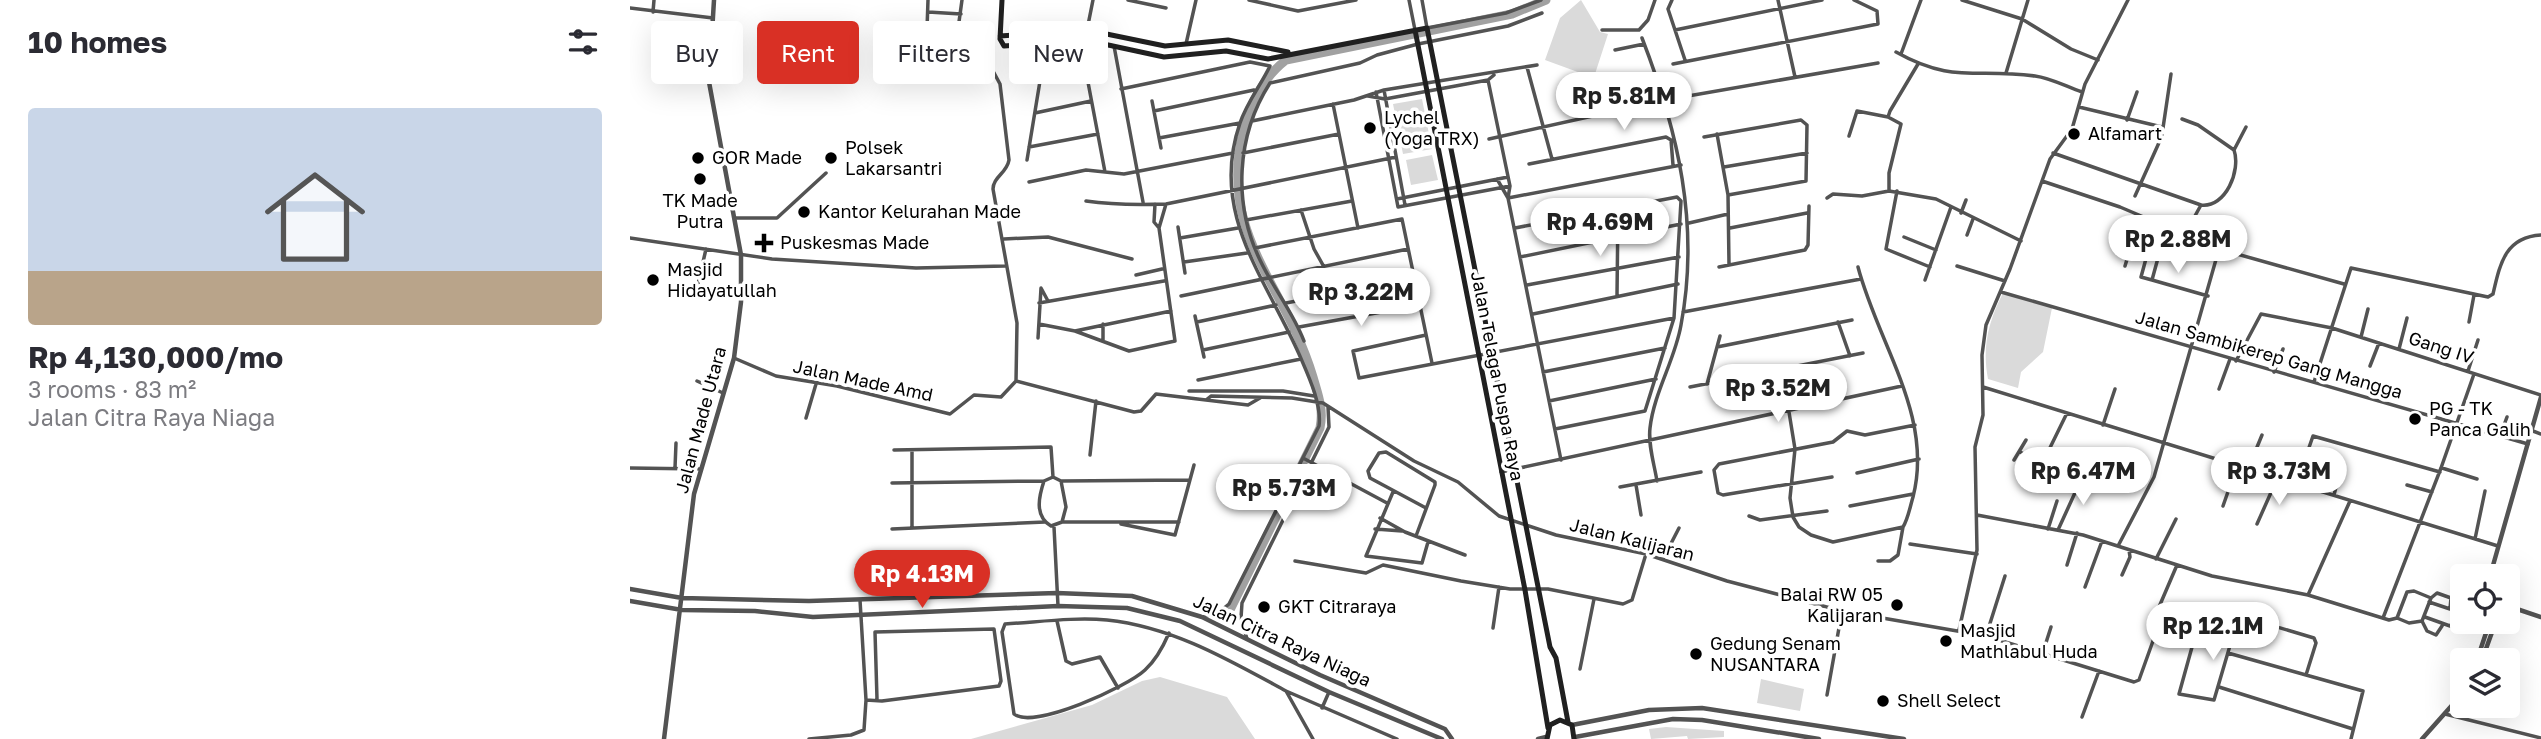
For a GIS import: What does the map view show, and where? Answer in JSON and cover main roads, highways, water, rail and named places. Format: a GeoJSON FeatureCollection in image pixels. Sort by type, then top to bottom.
{"type":"FeatureCollection","features":[{"type":"Feature","properties":{"kind":"main road"},"geometry":{"type":"LineString","coordinates":[[1002,0],[1000,36],[1001,44],[1007,46],[1080,40],[1164,57],[1226,51],[1272,58],[1291,52],[1415,32]]}},
{"type":"Feature","properties":{"kind":"main road","name":"Jalan Telaga Puspa Raya"},"geometry":{"type":"LineString","coordinates":[[1548,728],[1525,590],[1415,32],[1427,29],[1550,647],[1556,658],[1574,738]]}},
{"type":"Feature","properties":{"kind":"main road"},"geometry":{"type":"LineString","coordinates":[[1000,36],[1087,30],[1165,46],[1228,40],[1291,52]]}},
{"type":"Feature","properties":{"kind":"main road"},"geometry":{"type":"LineString","coordinates":[[1272,58],[1273,50]]}},
{"type":"Feature","properties":{"kind":"main road"},"geometry":{"type":"LineString","coordinates":[[1536,650],[1550,647]]}},
{"type":"Feature","properties":{"kind":"main road"},"geometry":{"type":"LineString","coordinates":[[1547,738],[1548,728],[1556,720],[1570,724]]}},
{"type":"Feature","properties":{"kind":"waterway"},"geometry":{"type":"LineString","coordinates":[[1227,616],[1320,428],[1321,421],[1318,396],[1301,344],[1258,259],[1247,231],[1240,201],[1238,168],[1243,131],[1254,101],[1271,74],[1286,60],[1512,14],[1546,0]]}},
{"type":"Feature","properties":{"kind":"place","name":"Lychel (Yoga TRX)"},"geometry":{"type":"Point","coordinates":[1370,128]}},
{"type":"Feature","properties":{"kind":"place","name":"Alfamart"},"geometry":{"type":"Point","coordinates":[2074,134]}},
{"type":"Feature","properties":{"kind":"place","name":"GOR Made"},"geometry":{"type":"Point","coordinates":[698,158]}},
{"type":"Feature","properties":{"kind":"place","name":"Polsek Lakarsantri"},"geometry":{"type":"Point","coordinates":[831,158]}},
{"type":"Feature","properties":{"kind":"place","name":"TK Made Putra"},"geometry":{"type":"Point","coordinates":[700,179]}},
{"type":"Feature","properties":{"kind":"place","name":"Kantor Kelurahan Made"},"geometry":{"type":"Point","coordinates":[804,212]}},
{"type":"Feature","properties":{"kind":"place","name":"Puskesmas Made"},"geometry":{"type":"Point","coordinates":[764,243]}},
{"type":"Feature","properties":{"kind":"place","name":"Masjid Hidayatullah"},"geometry":{"type":"Point","coordinates":[653,280]}},
{"type":"Feature","properties":{"kind":"place","name":"PG - TK Panca Galih"},"geometry":{"type":"Point","coordinates":[2415,419]}},
{"type":"Feature","properties":{"kind":"place","name":"Balai RW 05 Kalijaran"},"geometry":{"type":"Point","coordinates":[1897,605]}},
{"type":"Feature","properties":{"kind":"place","name":"GKT Citraraya"},"geometry":{"type":"Point","coordinates":[1264,607]}},
{"type":"Feature","properties":{"kind":"place","name":"Masjid Mathlabul Huda"},"geometry":{"type":"Point","coordinates":[1946,641]}},
{"type":"Feature","properties":{"kind":"place","name":"Gedung Senam NUSANTARA"},"geometry":{"type":"Point","coordinates":[1696,654]}},
{"type":"Feature","properties":{"kind":"place","name":"Shell Select"},"geometry":{"type":"Point","coordinates":[1883,701]}}]}
